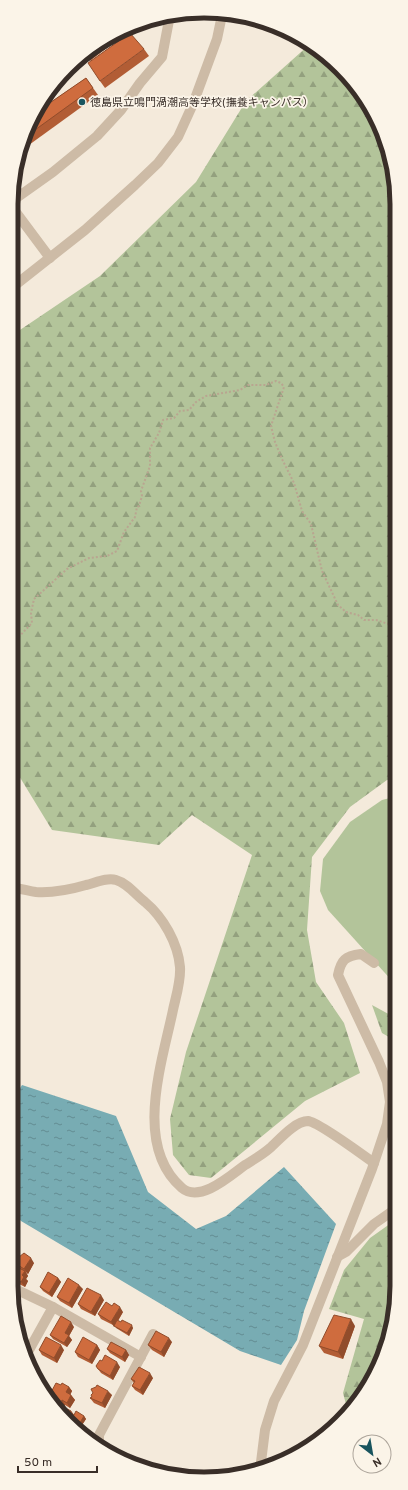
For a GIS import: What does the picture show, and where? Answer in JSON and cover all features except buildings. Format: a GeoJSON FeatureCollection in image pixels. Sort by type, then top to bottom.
{"type":"FeatureCollection","features":[{"type":"Feature","properties":{"kind":"street"},"geometry":{"type":"LineString","coordinates":[[18,283],[50,258],[135,185],[158,163],[178,137],[193,104],[217,39],[221,19]]}},
{"type":"Feature","properties":{"kind":"street"},"geometry":{"type":"LineString","coordinates":[[18,197],[53,172],[97,136],[121,110],[140,83],[162,57],[169,22]]}},
{"type":"Feature","properties":{"kind":"street"},"geometry":{"type":"LineString","coordinates":[[18,216],[50,258]]}},
{"type":"Feature","properties":{"kind":"street"},"geometry":{"type":"LineString","coordinates":[[18,889],[34,892],[56,892],[104,880],[115,880],[126,885],[150,906],[163,921],[175,947],[180,967],[179,985],[158,1078],[154,1113],[157,1140],[164,1165],[173,1179],[184,1189],[193,1193],[206,1190],[220,1183],[268,1149],[286,1132],[301,1122],[310,1121],[374,1163]]}},
{"type":"Feature","properties":{"kind":"street"},"geometry":{"type":"LineString","coordinates":[[261,1463],[265,1430],[274,1401],[303,1345],[374,1163],[387,1124],[390,1102],[387,1082],[338,975],[340,963],[350,956],[361,954],[374,963]]}},
{"type":"Feature","properties":{"kind":"street"},"geometry":{"type":"LineString","coordinates":[[337,1257],[346,1252],[374,1224],[390,1213]]}},
{"type":"Feature","properties":{"kind":"street"},"geometry":{"type":"LineString","coordinates":[[18,1290],[54,1307],[141,1357]]}},
{"type":"Feature","properties":{"kind":"street"},"geometry":{"type":"LineString","coordinates":[[29,1350],[54,1307]]}},
{"type":"Feature","properties":{"kind":"street"},"geometry":{"type":"LineString","coordinates":[[99,1440],[99,1435],[153,1334]]}},
{"type":"Feature","properties":{"kind":"path"},"geometry":{"type":"LineString","coordinates":[[18,638],[32,623],[31,613],[34,599],[67,569],[89,558],[107,556],[117,551],[124,532],[135,517],[137,507],[139,506],[142,496],[141,491],[150,466],[150,448],[159,433],[163,420],[174,418],[180,411],[189,410],[196,402],[206,396],[240,390],[248,385],[266,385],[276,381],[281,383],[284,387],[271,426],[275,442],[294,483],[302,511],[311,524],[322,571],[338,605],[346,612],[358,615],[364,620],[376,620],[390,624]]}},
{"type":"Feature","properties":{"kind":"green space"},"geometry":{"type":"Polygon","coordinates":[[[305,48],[336,72],[352,91],[371,122],[384,156],[390,192],[390,780],[387,780],[350,807],[312,857],[307,930],[316,982],[344,1023],[360,1073],[305,1101],[211,1178],[189,1175],[173,1155],[170,1119],[186,1052],[252,855],[192,815],[159,845],[52,830],[18,774],[18,331],[100,276],[196,182],[246,101],[305,48]]]}},
{"type":"Feature","properties":{"kind":"green space"},"geometry":{"type":"Polygon","coordinates":[[[390,798],[390,979],[328,910],[320,891],[323,859],[350,822],[382,800],[390,798]]]}},
{"type":"Feature","properties":{"kind":"green space"},"geometry":{"type":"Polygon","coordinates":[[[372,1005],[390,1015],[390,1038],[382,1033],[372,1005]]]}},
{"type":"Feature","properties":{"kind":"green space"},"geometry":{"type":"Polygon","coordinates":[[[390,1224],[390,1298],[384,1334],[376,1357],[359,1389],[346,1406],[343,1393],[364,1319],[329,1309],[344,1270],[370,1238],[390,1224]]]}},
{"type":"Feature","properties":{"kind":"water"},"geometry":{"type":"Polygon","coordinates":[[[22,1085],[116,1116],[148,1192],[196,1229],[226,1216],[284,1167],[336,1224],[304,1311],[297,1340],[281,1365],[240,1351],[21,1221],[18,1218],[18,1091],[22,1085]]]}},
{"type":"Feature","properties":{"kind":"place","name":"徳島県立鳴門渦潮高等学校(撫養キャンパス）"},"geometry":{"type":"Point","coordinates":[82,102]}}]}
